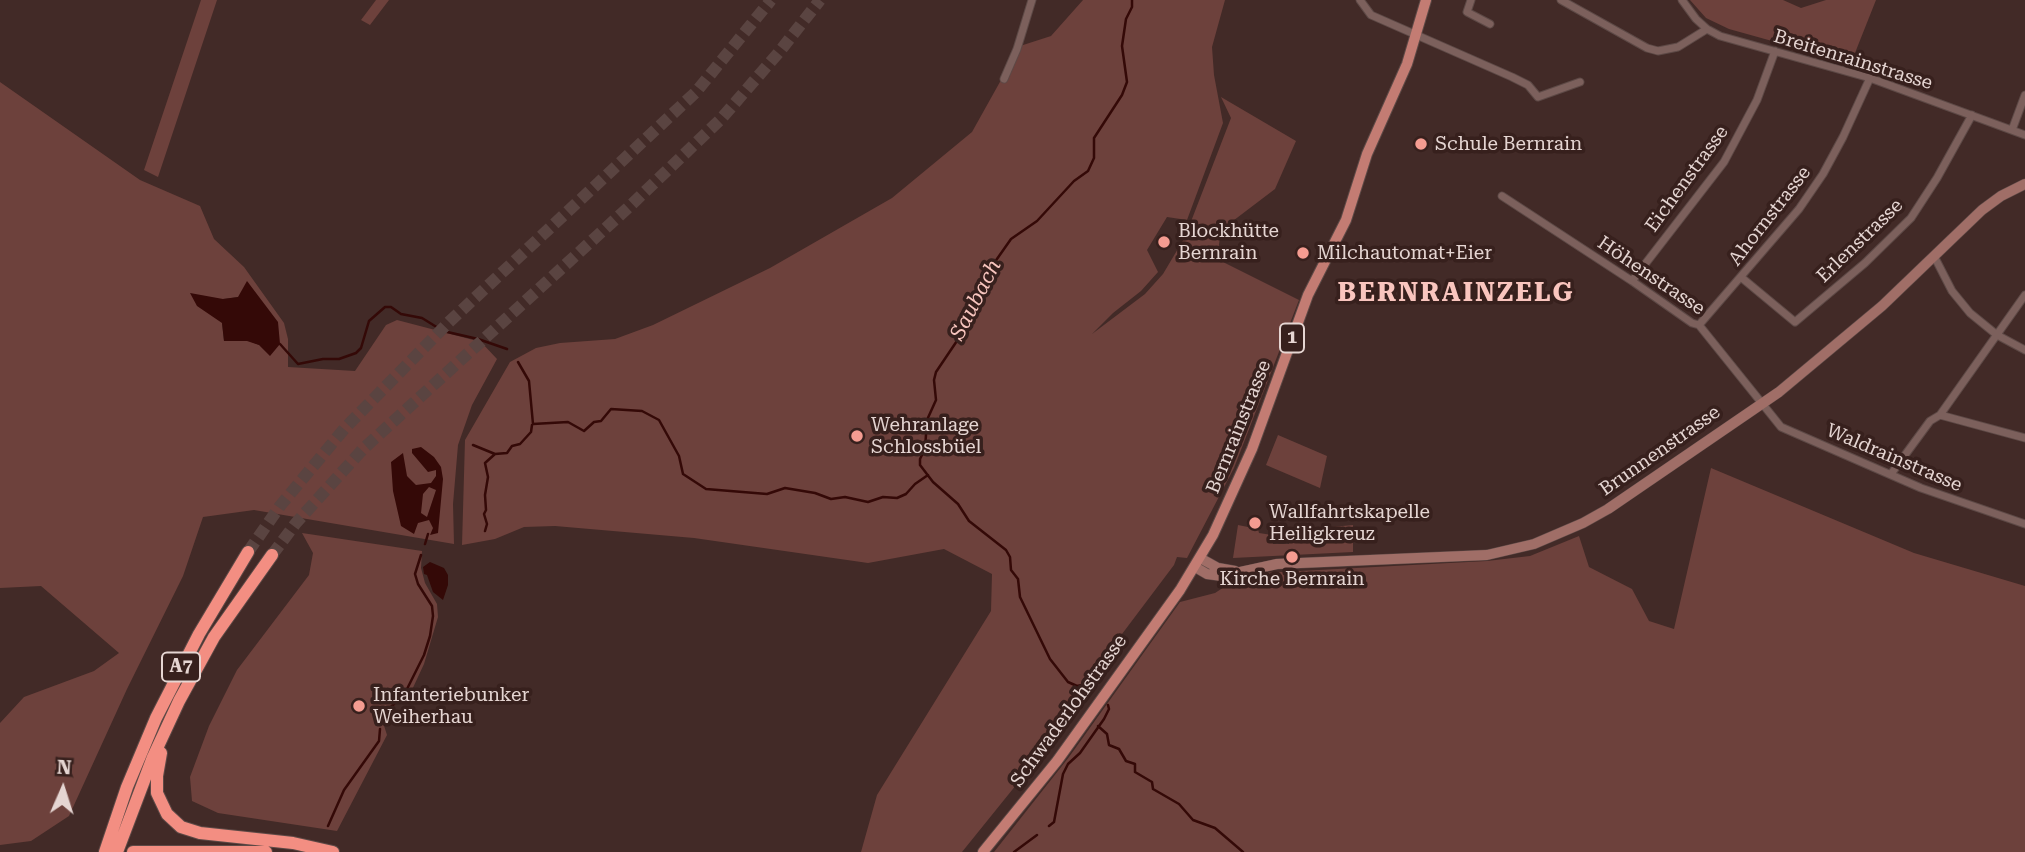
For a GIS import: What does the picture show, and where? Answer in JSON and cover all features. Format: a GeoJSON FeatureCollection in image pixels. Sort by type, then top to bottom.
{"type":"FeatureCollection","features":[{"type":"Feature","properties":{"kind":"highway","name":"A7"},"geometry":{"type":"LineString","coordinates":[[105,852],[127,788],[166,697],[212,610],[248,552]]}},
{"type":"Feature","properties":{"kind":"highway","name":"A7"},"geometry":{"type":"LineString","coordinates":[[117,852],[167,725],[214,637],[272,555]]}},
{"type":"Feature","properties":{"kind":"highway","name":"A7"},"geometry":{"type":"LineString","coordinates":[[167,725],[158,763],[156,788],[164,809],[177,824],[200,833],[293,843],[333,852]]}},
{"type":"Feature","properties":{"kind":"highway"},"geometry":{"type":"LineString","coordinates":[[132,852],[266,852]]}},
{"type":"Feature","properties":{"kind":"main road","name":"Bernrainstrasse"},"geometry":{"type":"LineString","coordinates":[[1180,590],[1197,563],[1252,449],[1304,306],[1346,220],[1367,154],[1407,64],[1426,0]]}},
{"type":"Feature","properties":{"kind":"main road","name":"Brunnenstrasse"},"geometry":{"type":"LineString","coordinates":[[1197,563],[1239,571],[1277,564],[1487,555],[1534,544],[1583,523],[1608,509],[1762,403],[1836,346],[1992,202],[2025,184]]}},
{"type":"Feature","properties":{"kind":"main road","name":"Schwaderlohstrasse"},"geometry":{"type":"LineString","coordinates":[[984,852],[1057,761],[1180,590]]}},
{"type":"Feature","properties":{"kind":"street"},"geometry":{"type":"LineString","coordinates":[[1004,79],[1032,0]]}},
{"type":"Feature","properties":{"kind":"street"},"geometry":{"type":"LineString","coordinates":[[1360,0],[1371,15],[1512,77],[1528,85],[1538,97],[1580,82]]}},
{"type":"Feature","properties":{"kind":"street"},"geometry":{"type":"LineString","coordinates":[[1471,0],[1467,12],[1490,24]]}},
{"type":"Feature","properties":{"kind":"street"},"geometry":{"type":"LineString","coordinates":[[1561,0],[1647,48],[1658,51],[1678,47],[1707,29]]}},
{"type":"Feature","properties":{"kind":"street","name":"Breitenrainstrasse"},"geometry":{"type":"LineString","coordinates":[[1682,0],[1707,29],[1743,43],[1870,78],[2025,135]]}},
{"type":"Feature","properties":{"kind":"street","name":"Eichenstrasse"},"geometry":{"type":"LineString","coordinates":[[1632,281],[1724,162],[1757,100],[1775,51]]}},
{"type":"Feature","properties":{"kind":"street","name":"Ahornstrasse"},"geometry":{"type":"LineString","coordinates":[[1699,326],[1799,209],[1843,137],[1870,78]]}},
{"type":"Feature","properties":{"kind":"street"},"geometry":{"type":"LineString","coordinates":[[2012,131],[2025,95],[2025,85]]}},
{"type":"Feature","properties":{"kind":"street","name":"Erlenstrasse"},"geometry":{"type":"LineString","coordinates":[[1742,278],[1795,323],[1865,263],[1911,218],[1972,115]]}},
{"type":"Feature","properties":{"kind":"street","name":"Höhenstrasse"},"geometry":{"type":"LineString","coordinates":[[1502,197],[1699,326],[1762,403]]}},
{"type":"Feature","properties":{"kind":"street"},"geometry":{"type":"LineString","coordinates":[[1934,256],[1960,303],[1997,335],[2025,350]]}},
{"type":"Feature","properties":{"kind":"street"},"geometry":{"type":"LineString","coordinates":[[1891,474],[1930,421],[1940,415],[2025,295]]}},
{"type":"Feature","properties":{"kind":"street","name":"Waldrainstrasse"},"geometry":{"type":"LineString","coordinates":[[1762,403],[1782,427],[1969,506],[2025,524]]}},
{"type":"Feature","properties":{"kind":"street"},"geometry":{"type":"LineString","coordinates":[[1940,415],[2025,438]]}},
{"type":"Feature","properties":{"kind":"shaded area"},"geometry":{"type":"Polygon","coordinates":[[[201,0],[217,0],[158,177],[144,170],[201,0]]]}},
{"type":"Feature","properties":{"kind":"shaded area"},"geometry":{"type":"Polygon","coordinates":[[[376,0],[389,0],[370,25],[361,20],[376,0]]]}},
{"type":"Feature","properties":{"kind":"shaded area"},"geometry":{"type":"Polygon","coordinates":[[[1083,0],[1225,0],[1212,47],[1223,123],[1187,220],[1167,217],[1147,250],[1158,272],[1141,291],[1092,334],[1145,294],[1163,274],[1185,237],[1231,118],[1221,97],[1296,141],[1275,189],[1221,230],[1217,259],[1299,300],[1234,468],[1187,558],[1177,557],[1174,565],[1119,638],[1117,660],[962,852],[861,852],[877,795],[991,611],[992,574],[944,549],[868,563],[694,538],[555,526],[524,527],[495,539],[462,545],[465,440],[510,362],[536,348],[560,343],[615,339],[653,325],[770,268],[892,198],[972,132],[1020,46],[1051,36],[1083,0]]]}},
{"type":"Feature","properties":{"kind":"shaded area"},"geometry":{"type":"Polygon","coordinates":[[[1690,0],[1783,0],[1801,8],[1826,0],[1876,0],[1851,63],[1729,29],[1706,18],[1690,0]]]}},
{"type":"Feature","properties":{"kind":"shaded area"},"geometry":{"type":"Polygon","coordinates":[[[0,82],[140,180],[200,206],[214,239],[244,267],[284,323],[288,339],[288,367],[355,371],[386,325],[397,320],[481,342],[497,359],[472,405],[458,445],[453,504],[454,544],[254,510],[203,517],[183,576],[127,689],[69,816],[31,841],[0,845],[0,723],[24,697],[94,671],[119,653],[41,586],[0,588],[0,82]],[[248,282],[239,297],[223,299],[224,341],[247,340],[259,345],[248,282]]]}},
{"type":"Feature","properties":{"kind":"shaded area"},"geometry":{"type":"Polygon","coordinates":[[[247,281],[278,322],[280,344],[270,356],[259,345],[247,341],[224,341],[222,323],[197,306],[190,293],[223,299],[238,297],[247,281]]]}},
{"type":"Feature","properties":{"kind":"shaded area"},"geometry":{"type":"Polygon","coordinates":[[[1278,435],[1327,456],[1320,488],[1266,465],[1278,435]]]}},
{"type":"Feature","properties":{"kind":"shaded area"},"geometry":{"type":"Polygon","coordinates":[[[421,447],[434,457],[441,467],[443,479],[438,533],[430,535],[433,528],[429,520],[418,523],[414,534],[401,526],[393,491],[391,462],[403,453],[407,476],[416,485],[431,483],[436,476],[436,470],[428,472],[412,453],[412,449],[421,447]],[[429,487],[423,494],[421,513],[427,517],[436,490],[429,487]]]}},
{"type":"Feature","properties":{"kind":"shaded area"},"geometry":{"type":"Polygon","coordinates":[[[1711,468],[1914,553],[2025,586],[2025,852],[994,852],[1069,757],[1180,602],[1215,593],[1244,574],[1487,561],[1530,556],[1579,536],[1589,567],[1632,589],[1649,621],[1674,629],[1711,468]]]}},
{"type":"Feature","properties":{"kind":"shaded area"},"geometry":{"type":"Polygon","coordinates":[[[1238,525],[1272,535],[1273,544],[1289,544],[1291,528],[1353,525],[1353,552],[1233,558],[1238,525]]]}},
{"type":"Feature","properties":{"kind":"shaded area"},"geometry":{"type":"Polygon","coordinates":[[[302,533],[422,551],[421,568],[425,583],[437,604],[438,617],[424,664],[411,692],[381,716],[387,735],[337,831],[218,813],[192,801],[190,777],[209,726],[237,670],[309,575],[313,553],[302,533]]]}},
{"type":"Feature","properties":{"kind":"shaded area"},"geometry":{"type":"Polygon","coordinates":[[[430,562],[444,568],[448,575],[443,600],[433,592],[427,575],[424,574],[423,567],[430,562]]]}},
{"type":"Feature","properties":{"kind":"waterway","name":"Saubach"},"geometry":{"type":"LineString","coordinates":[[1093,691],[1087,684],[1077,686],[1068,682],[1050,659],[1020,597],[1018,579],[1011,570],[1010,557],[1006,550],[969,521],[958,504],[933,482],[920,465],[920,459],[925,449],[927,420],[936,400],[936,372],[969,323],[985,276],[1011,239],[1037,221],[1074,181],[1088,171],[1094,158],[1094,138],[1122,95],[1127,82],[1122,46],[1132,0]]}},
{"type":"Feature","properties":{"kind":"waterway"},"geometry":{"type":"LineString","coordinates":[[280,344],[298,364],[339,359],[356,353],[361,348],[369,321],[385,307],[391,307],[401,314],[422,318],[443,331],[507,349]]}},
{"type":"Feature","properties":{"kind":"waterway","name":"Saubach"},"geometry":{"type":"LineString","coordinates":[[518,362],[529,381],[533,424],[568,422],[584,431],[594,422],[601,421],[611,409],[642,411],[659,420],[679,456],[683,474],[706,489],[767,494],[785,488],[815,493],[831,499],[845,497],[868,502],[906,494],[928,475]]}},
{"type":"Feature","properties":{"kind":"waterway","name":"Saubach"},"geometry":{"type":"LineString","coordinates":[[485,531],[488,477],[485,463],[495,454],[507,453],[512,446],[520,444],[531,432],[532,425]]}},
{"type":"Feature","properties":{"kind":"waterway"},"geometry":{"type":"LineString","coordinates":[[473,445],[495,454]]}},
{"type":"Feature","properties":{"kind":"waterway"},"geometry":{"type":"LineString","coordinates":[[425,544],[428,534]]}},
{"type":"Feature","properties":{"kind":"waterway","name":"Saubach"},"geometry":{"type":"LineString","coordinates":[[377,721],[405,693],[424,655],[430,636],[432,606],[415,574],[421,555]]}},
{"type":"Feature","properties":{"kind":"waterway"},"geometry":{"type":"LineString","coordinates":[[1049,826],[1054,822],[1063,774],[1104,719],[1108,705]]}},
{"type":"Feature","properties":{"kind":"waterway"},"geometry":{"type":"LineString","coordinates":[[1098,726],[1107,734],[1109,745],[1119,749],[1126,761],[1135,764],[1135,772],[1152,782],[1153,789],[1179,804],[1193,820],[1215,828],[1243,852]]}},
{"type":"Feature","properties":{"kind":"waterway","name":"Saubach"},"geometry":{"type":"LineString","coordinates":[[328,826],[344,790],[379,741],[380,729]]}},
{"type":"Feature","properties":{"kind":"waterway"},"geometry":{"type":"LineString","coordinates":[[1014,852],[1037,835]]}},
{"type":"Feature","properties":{"kind":"tunnel"},"geometry":{"type":"LineString","coordinates":[[248,552],[280,506],[345,428],[449,322],[696,92],[771,0]]}},
{"type":"Feature","properties":{"kind":"tunnel"},"geometry":{"type":"LineString","coordinates":[[272,555],[296,523],[363,449],[630,206],[721,119],[820,0]]}},
{"type":"Feature","properties":{"kind":"place","name":"Schule Bernrain"},"geometry":{"type":"Point","coordinates":[1421,144]}},
{"type":"Feature","properties":{"kind":"place","name":"Blockhütte Bernrain"},"geometry":{"type":"Point","coordinates":[1164,242]}},
{"type":"Feature","properties":{"kind":"place","name":"Milchautomat+Eier"},"geometry":{"type":"Point","coordinates":[1303,253]}},
{"type":"Feature","properties":{"kind":"place","name":"Wehranlage Schlossbüel"},"geometry":{"type":"Point","coordinates":[857,436]}},
{"type":"Feature","properties":{"kind":"place","name":"Wallfahrtskapelle Heiligkreuz"},"geometry":{"type":"Point","coordinates":[1255,523]}},
{"type":"Feature","properties":{"kind":"place","name":"Kirche Bernrain"},"geometry":{"type":"Point","coordinates":[1292,557]}},
{"type":"Feature","properties":{"kind":"place","name":"Infanteriebunker Weiherhau"},"geometry":{"type":"Point","coordinates":[359,706]}},
{"type":"Feature","properties":{"kind":"district","name":"BERNRAINZELG"},"geometry":{"type":"Point","coordinates":[1456,293]}}]}
